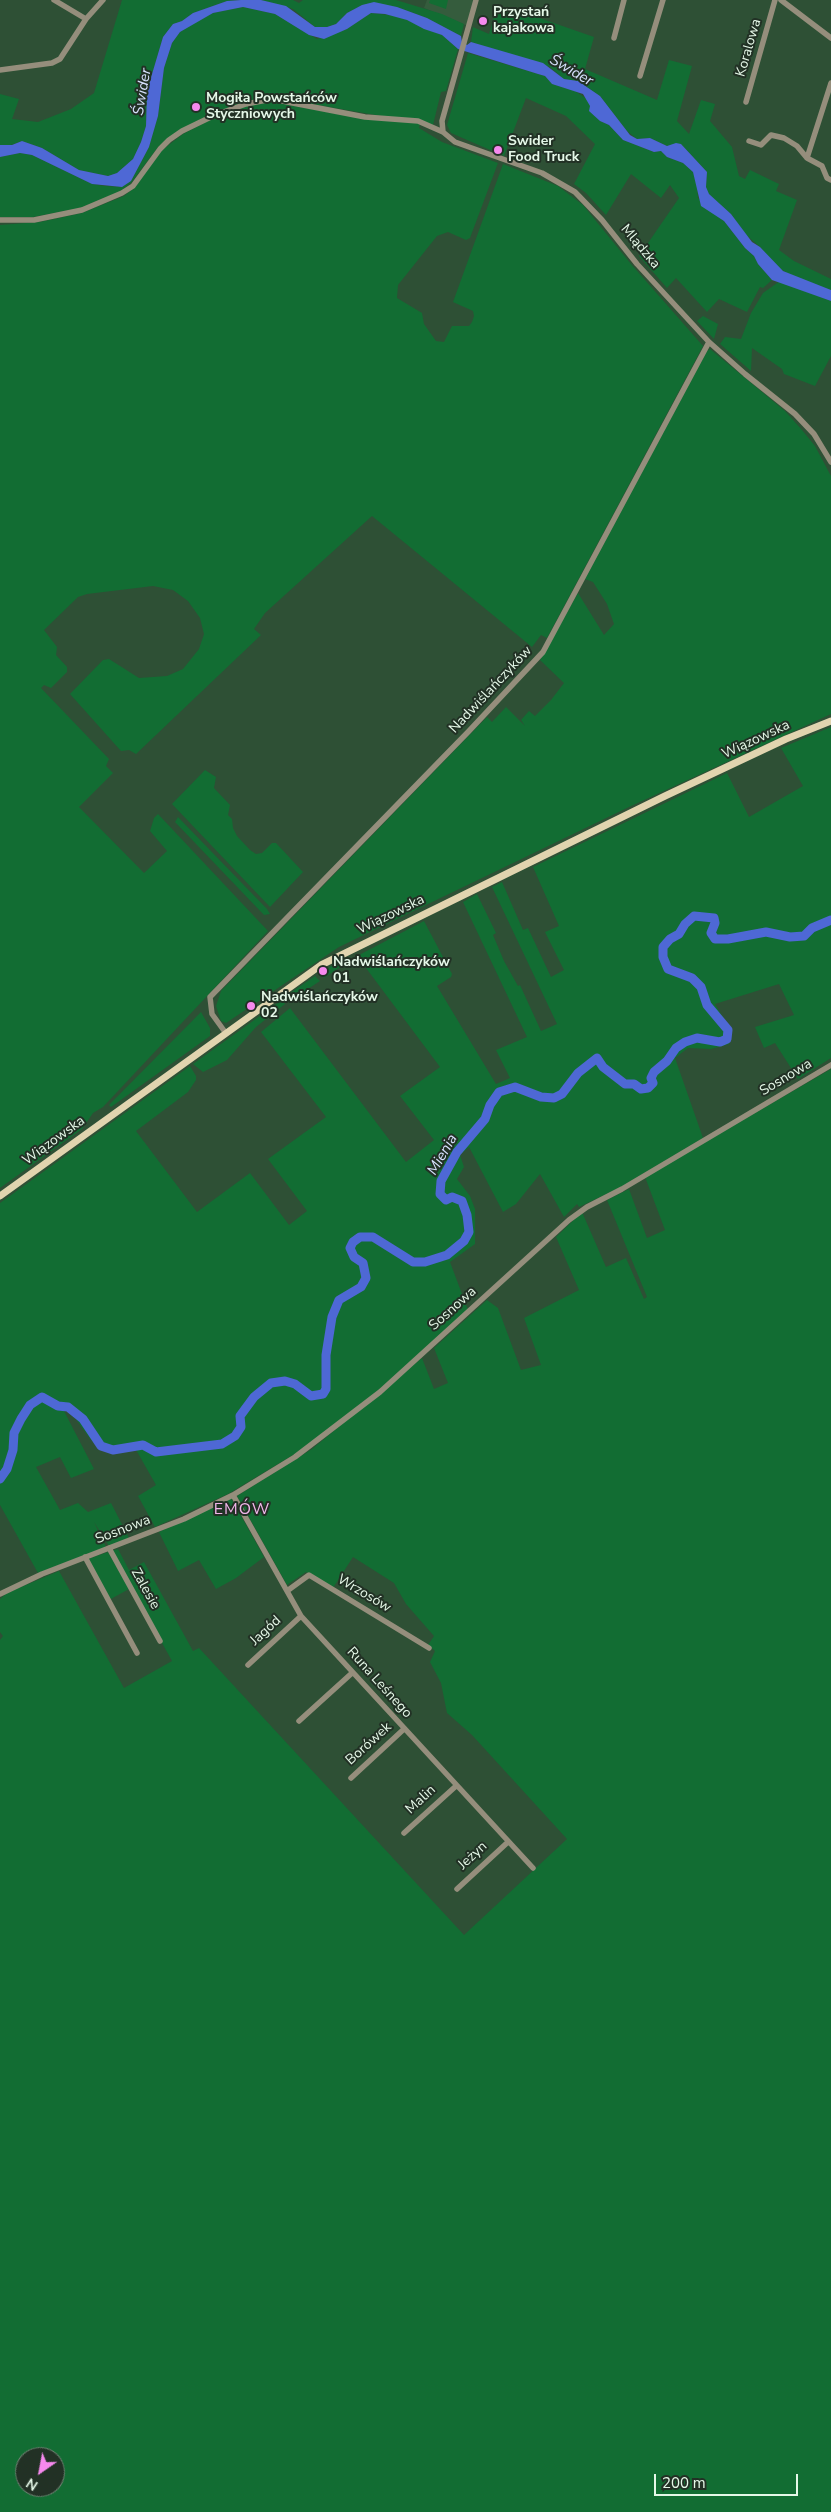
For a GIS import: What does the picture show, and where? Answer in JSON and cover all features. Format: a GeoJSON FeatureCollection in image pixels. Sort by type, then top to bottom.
{"type":"FeatureCollection","features":[{"type":"Feature","properties":{"kind":"main road","name":"Wiązowska"},"geometry":{"type":"LineString","coordinates":[[0,1196],[313,970],[372,938],[786,739],[831,721]]}},
{"type":"Feature","properties":{"kind":"street"},"geometry":{"type":"LineString","coordinates":[[54,0],[86,19]]}},
{"type":"Feature","properties":{"kind":"street"},"geometry":{"type":"LineString","coordinates":[[0,70],[52,63],[60,59],[86,19],[103,0]]}},
{"type":"Feature","properties":{"kind":"street"},"geometry":{"type":"LineString","coordinates":[[443,132],[442,121],[476,0]]}},
{"type":"Feature","properties":{"kind":"street"},"geometry":{"type":"LineString","coordinates":[[614,38],[624,0]]}},
{"type":"Feature","properties":{"kind":"street"},"geometry":{"type":"LineString","coordinates":[[640,76],[663,0]]}},
{"type":"Feature","properties":{"kind":"street","name":"Koralowa"},"geometry":{"type":"LineString","coordinates":[[746,102],[775,0]]}},
{"type":"Feature","properties":{"kind":"street"},"geometry":{"type":"LineString","coordinates":[[781,0],[830,35]]}},
{"type":"Feature","properties":{"kind":"street"},"geometry":{"type":"LineString","coordinates":[[807,158],[831,83]]}},
{"type":"Feature","properties":{"kind":"street","name":"Mlądzka"},"geometry":{"type":"LineString","coordinates":[[0,220],[34,220],[82,210],[122,193],[133,186],[160,149],[169,140],[182,131],[215,115],[246,104],[272,99],[365,117],[418,121],[443,132],[455,142],[542,173],[575,192],[602,220],[637,264],[709,342],[795,414],[814,434],[831,460]]}},
{"type":"Feature","properties":{"kind":"street"},"geometry":{"type":"LineString","coordinates":[[749,141],[761,145],[771,135],[784,138],[797,146],[807,158],[822,166],[831,180]]}},
{"type":"Feature","properties":{"kind":"street","name":"Nadwiślańczyków"},"geometry":{"type":"LineString","coordinates":[[225,1032],[212,1014],[210,997],[470,732],[543,652],[709,342]]}},
{"type":"Feature","properties":{"kind":"street","name":"Sosnowa"},"geometry":{"type":"LineString","coordinates":[[0,1594],[184,1518],[233,1495],[310,1447],[380,1392],[569,1220],[587,1207],[622,1189],[831,1065]]}},
{"type":"Feature","properties":{"kind":"street","name":"Runa Leśnego"},"geometry":{"type":"LineString","coordinates":[[233,1495],[301,1616],[533,1868]]}},
{"type":"Feature","properties":{"kind":"street","name":"Zalesie"},"geometry":{"type":"LineString","coordinates":[[109,1548],[160,1641]]}},
{"type":"Feature","properties":{"kind":"street","name":"Sosnowa"},"geometry":{"type":"LineString","coordinates":[[85,1558],[137,1653]]}},
{"type":"Feature","properties":{"kind":"street","name":"Wrzosów"},"geometry":{"type":"LineString","coordinates":[[287,1591],[309,1575],[429,1648]]}},
{"type":"Feature","properties":{"kind":"street","name":"Jagód"},"geometry":{"type":"LineString","coordinates":[[248,1665],[301,1616]]}},
{"type":"Feature","properties":{"kind":"street"},"geometry":{"type":"LineString","coordinates":[[299,1721],[352,1672]]}},
{"type":"Feature","properties":{"kind":"street","name":"Borówek"},"geometry":{"type":"LineString","coordinates":[[351,1778],[404,1729]]}},
{"type":"Feature","properties":{"kind":"street","name":"Malin"},"geometry":{"type":"LineString","coordinates":[[404,1833],[456,1786]]}},
{"type":"Feature","properties":{"kind":"street","name":"Jeżyn"},"geometry":{"type":"LineString","coordinates":[[456,1889],[508,1842]]}},
{"type":"Feature","properties":{"kind":"shaded area"},"geometry":{"type":"Polygon","coordinates":[[[427,0],[476,0],[468,26],[424,8],[427,0]]]}},
{"type":"Feature","properties":{"kind":"green space"},"geometry":{"type":"Polygon","coordinates":[[[122,0],[241,0],[227,1],[193,13],[182,21],[173,24],[163,37],[147,91],[146,126],[141,142],[133,159],[117,173],[108,176],[79,170],[42,148],[22,141],[11,145],[0,145],[0,94],[19,99],[12,119],[38,122],[71,109],[94,93],[122,0]]]}},
{"type":"Feature","properties":{"kind":"green space"},"geometry":{"type":"Polygon","coordinates":[[[261,0],[293,0],[299,3],[303,0],[396,0],[442,14],[464,24],[461,36],[427,18],[397,7],[362,5],[347,13],[336,24],[327,27],[315,27],[293,9],[261,0]]]}},
{"type":"Feature","properties":{"kind":"green space"},"geometry":{"type":"Polygon","coordinates":[[[430,0],[448,0],[446,9],[429,3],[430,0]]]}},
{"type":"Feature","properties":{"kind":"green space"},"geometry":{"type":"Polygon","coordinates":[[[243,7],[275,14],[317,39],[347,29],[371,13],[398,16],[442,35],[458,49],[446,91],[441,92],[433,125],[272,97],[214,113],[158,147],[131,183],[121,191],[80,208],[33,217],[0,217],[0,157],[20,153],[32,155],[92,184],[122,187],[131,181],[149,147],[158,116],[164,68],[172,43],[180,32],[200,19],[213,13],[243,7]]]}},
{"type":"Feature","properties":{"kind":"green space"},"geometry":{"type":"Polygon","coordinates":[[[496,10],[528,14],[594,37],[585,69],[657,100],[669,60],[692,66],[677,121],[689,134],[701,100],[715,104],[710,121],[732,147],[739,176],[745,179],[750,170],[779,184],[776,191],[797,200],[779,250],[794,261],[831,279],[831,290],[792,276],[777,267],[760,247],[745,234],[731,214],[708,194],[706,187],[707,172],[681,144],[667,146],[650,138],[637,139],[627,131],[600,96],[578,81],[564,79],[550,67],[471,42],[473,27],[489,34],[496,10]]]}},
{"type":"Feature","properties":{"kind":"green space"},"geometry":{"type":"Polygon","coordinates":[[[468,53],[545,76],[552,84],[575,91],[587,99],[600,121],[609,125],[623,140],[654,152],[661,151],[667,157],[683,163],[693,172],[697,183],[698,198],[724,221],[772,280],[763,288],[760,287],[747,312],[719,299],[707,312],[676,278],[667,288],[639,256],[679,198],[670,185],[661,198],[631,174],[606,215],[586,193],[574,184],[595,144],[566,116],[526,98],[504,156],[451,133],[447,125],[468,53]]]}},
{"type":"Feature","properties":{"kind":"green space"},"geometry":{"type":"Polygon","coordinates":[[[272,102],[366,119],[418,123],[420,124],[419,128],[442,142],[498,163],[470,238],[466,240],[448,232],[437,236],[398,285],[397,298],[422,313],[424,324],[436,341],[444,342],[452,326],[469,326],[472,322],[473,311],[453,302],[503,164],[558,186],[583,205],[631,264],[703,346],[547,638],[541,635],[532,647],[372,516],[265,613],[254,629],[261,635],[136,754],[129,750],[121,751],[70,694],[103,660],[109,659],[139,678],[167,676],[183,669],[199,649],[204,634],[200,618],[188,601],[173,590],[153,586],[87,594],[78,597],[44,630],[57,647],[56,655],[67,667],[67,672],[51,688],[44,685],[41,688],[109,759],[106,766],[113,773],[79,807],[144,873],[167,851],[150,831],[154,818],[158,814],[268,931],[103,1107],[93,1113],[82,1129],[0,1188],[0,225],[40,222],[82,213],[124,196],[134,188],[161,151],[183,134],[216,117],[246,106],[272,102]]]}},
{"type":"Feature","properties":{"kind":"green space"},"geometry":{"type":"Polygon","coordinates":[[[780,281],[831,301],[831,356],[815,386],[784,374],[782,369],[752,348],[751,371],[720,344],[725,337],[741,339],[751,313],[763,293],[780,281]]]}},
{"type":"Feature","properties":{"kind":"green space"},"geometry":{"type":"Polygon","coordinates":[[[703,316],[718,324],[714,339],[697,321],[703,316]]]}},
{"type":"Feature","properties":{"kind":"green space"},"geometry":{"type":"Polygon","coordinates":[[[710,349],[785,411],[815,446],[831,476],[831,714],[629,807],[339,947],[226,1023],[221,1021],[216,1006],[221,991],[487,717],[492,722],[506,707],[525,726],[521,720],[529,711],[535,716],[551,700],[564,683],[540,660],[578,593],[604,635],[614,624],[607,604],[593,582],[585,579],[707,351],[710,349]]]}},
{"type":"Feature","properties":{"kind":"green space"},"geometry":{"type":"Polygon","coordinates":[[[831,727],[831,1058],[798,1079],[775,1043],[764,1048],[755,1027],[794,1015],[779,984],[715,1004],[732,1033],[729,1044],[711,1049],[688,1048],[675,1058],[703,1138],[621,1187],[579,1207],[577,1204],[564,1217],[540,1174],[516,1204],[503,1212],[469,1147],[460,1155],[464,1167],[457,1179],[470,1196],[475,1209],[475,1244],[450,1262],[468,1310],[391,1380],[308,1446],[228,1494],[155,1527],[138,1496],[156,1485],[135,1448],[120,1453],[104,1451],[91,1440],[70,1411],[63,1409],[94,1469],[71,1478],[60,1457],[36,1467],[60,1510],[78,1503],[88,1512],[111,1503],[129,1538],[109,1546],[94,1522],[106,1547],[38,1573],[0,1505],[0,1203],[190,1066],[196,1076],[196,1080],[188,1092],[136,1131],[197,1212],[250,1173],[289,1225],[307,1211],[268,1159],[326,1117],[261,1032],[290,1008],[406,1162],[434,1140],[400,1096],[440,1067],[360,960],[359,955],[424,921],[452,974],[451,977],[437,986],[496,1084],[510,1078],[496,1050],[527,1037],[463,902],[477,894],[496,933],[493,935],[504,961],[518,986],[520,985],[541,1031],[557,1024],[492,887],[502,882],[523,930],[528,928],[551,977],[564,970],[545,932],[559,926],[533,867],[727,773],[749,817],[803,786],[781,748],[831,727]]]}},
{"type":"Feature","properties":{"kind":"green space"},"geometry":{"type":"Polygon","coordinates":[[[205,770],[216,777],[214,788],[230,805],[228,815],[232,819],[233,828],[237,836],[250,850],[256,854],[262,853],[272,843],[276,843],[303,872],[270,907],[172,804],[205,770]]]}},
{"type":"Feature","properties":{"kind":"green space"},"geometry":{"type":"Polygon","coordinates":[[[178,817],[270,914],[264,915],[175,822],[178,817]]]}},
{"type":"Feature","properties":{"kind":"green space"},"geometry":{"type":"Polygon","coordinates":[[[347,958],[349,961],[324,978],[319,973],[347,958]]]}},
{"type":"Feature","properties":{"kind":"green space"},"geometry":{"type":"Polygon","coordinates":[[[315,976],[320,981],[288,1002],[285,1001],[283,998],[315,976]]]}},
{"type":"Feature","properties":{"kind":"green space"},"geometry":{"type":"Polygon","coordinates":[[[282,1000],[285,1004],[256,1027],[227,1060],[203,1072],[193,1064],[282,1000]]]}},
{"type":"Feature","properties":{"kind":"green space"},"geometry":{"type":"Polygon","coordinates":[[[201,1012],[210,1028],[210,1036],[111,1107],[109,1105],[201,1012]]]}},
{"type":"Feature","properties":{"kind":"green space"},"geometry":{"type":"Polygon","coordinates":[[[831,1069],[831,2512],[0,2512],[0,1640],[3,1636],[0,1632],[0,1599],[7,1593],[59,1571],[124,1688],[172,1661],[111,1551],[118,1549],[129,1570],[144,1562],[193,1651],[199,1648],[464,1935],[567,1839],[472,1735],[447,1713],[441,1683],[430,1662],[435,1651],[428,1645],[434,1636],[406,1604],[394,1583],[353,1557],[333,1588],[306,1572],[287,1585],[237,1496],[312,1449],[422,1358],[434,1389],[448,1383],[434,1348],[487,1300],[498,1308],[521,1370],[541,1365],[524,1318],[579,1290],[556,1237],[582,1212],[606,1267],[626,1258],[644,1299],[647,1297],[607,1200],[629,1189],[647,1238],[665,1230],[645,1177],[831,1069]]]}},
{"type":"Feature","properties":{"kind":"green space"},"geometry":{"type":"Polygon","coordinates":[[[231,1498],[264,1557],[236,1578],[216,1589],[199,1560],[178,1571],[159,1532],[231,1498]]]}},
{"type":"Feature","properties":{"kind":"green space"},"geometry":{"type":"Polygon","coordinates":[[[108,1552],[129,1589],[109,1600],[88,1559],[108,1552]]]}},
{"type":"Feature","properties":{"kind":"water"},"geometry":{"type":"Polygon","coordinates":[[[261,0],[286,6],[315,27],[327,27],[336,24],[347,13],[362,5],[374,2],[397,7],[427,18],[461,36],[462,42],[467,45],[471,42],[543,63],[564,79],[578,81],[600,96],[630,135],[637,139],[650,138],[667,146],[676,143],[681,144],[707,172],[706,187],[709,194],[731,214],[752,242],[760,247],[783,271],[831,290],[831,301],[772,280],[724,221],[701,206],[693,172],[683,163],[667,157],[661,151],[654,152],[623,140],[609,125],[600,121],[589,111],[590,106],[583,94],[552,84],[545,76],[458,49],[442,35],[424,29],[407,20],[385,14],[371,13],[347,29],[324,39],[309,35],[275,14],[243,7],[213,13],[180,32],[172,43],[164,68],[158,116],[149,147],[131,181],[122,187],[92,184],[32,155],[20,153],[0,157],[0,145],[12,145],[22,141],[42,148],[79,170],[108,176],[117,173],[133,159],[141,142],[146,126],[147,91],[163,37],[173,24],[182,21],[193,13],[227,1],[261,0]]]}},
{"type":"Feature","properties":{"kind":"waterway","name":"Mienia"},"geometry":{"type":"LineString","coordinates":[[0,1479],[7,1469],[13,1450],[14,1433],[21,1419],[30,1405],[42,1397],[58,1406],[68,1407],[83,1419],[101,1446],[113,1450],[143,1445],[156,1452],[222,1444],[235,1436],[241,1427],[240,1416],[254,1397],[271,1383],[285,1381],[295,1384],[311,1396],[323,1394],[326,1389],[326,1355],[332,1317],[339,1300],[361,1287],[366,1278],[363,1263],[354,1257],[350,1248],[353,1242],[360,1237],[373,1237],[413,1262],[425,1262],[447,1255],[464,1241],[469,1232],[467,1215],[462,1201],[452,1197],[446,1200],[440,1194],[441,1181],[457,1152],[485,1119],[490,1105],[499,1092],[515,1087],[541,1097],[554,1098],[562,1094],[578,1073],[597,1058],[603,1067],[625,1084],[634,1084],[641,1089],[648,1088],[653,1083],[651,1078],[654,1072],[667,1061],[676,1048],[685,1042],[697,1038],[720,1042],[727,1039],[728,1030],[707,1005],[701,987],[692,978],[668,969],[663,957],[663,947],[670,939],[679,934],[685,924],[694,916],[714,918],[715,923],[711,933],[715,939],[728,939],[766,932],[790,937],[804,936],[812,928],[831,920]]}},
{"type":"Feature","properties":{"kind":"place","name":"Przystań kajakowa"},"geometry":{"type":"Point","coordinates":[483,21]}},
{"type":"Feature","properties":{"kind":"place","name":"Mogiła Powstańców Styczniowych"},"geometry":{"type":"Point","coordinates":[196,107]}},
{"type":"Feature","properties":{"kind":"place","name":"Swider Food Truck"},"geometry":{"type":"Point","coordinates":[498,150]}},
{"type":"Feature","properties":{"kind":"place","name":"Nadwiślańczyków 01"},"geometry":{"type":"Point","coordinates":[323,971]}},
{"type":"Feature","properties":{"kind":"place","name":"Nadwiślańczyków 02"},"geometry":{"type":"Point","coordinates":[251,1006]}},
{"type":"Feature","properties":{"kind":"district","name":"EMÓW"},"geometry":{"type":"Point","coordinates":[242,1510]}},
{"type":"Feature","properties":{"kind":"water label","name":"Świder"},"geometry":{"type":"Point","coordinates":[571,71]}},
{"type":"Feature","properties":{"kind":"water label","name":"Świder"},"geometry":{"type":"Point","coordinates":[143,92]}}]}
